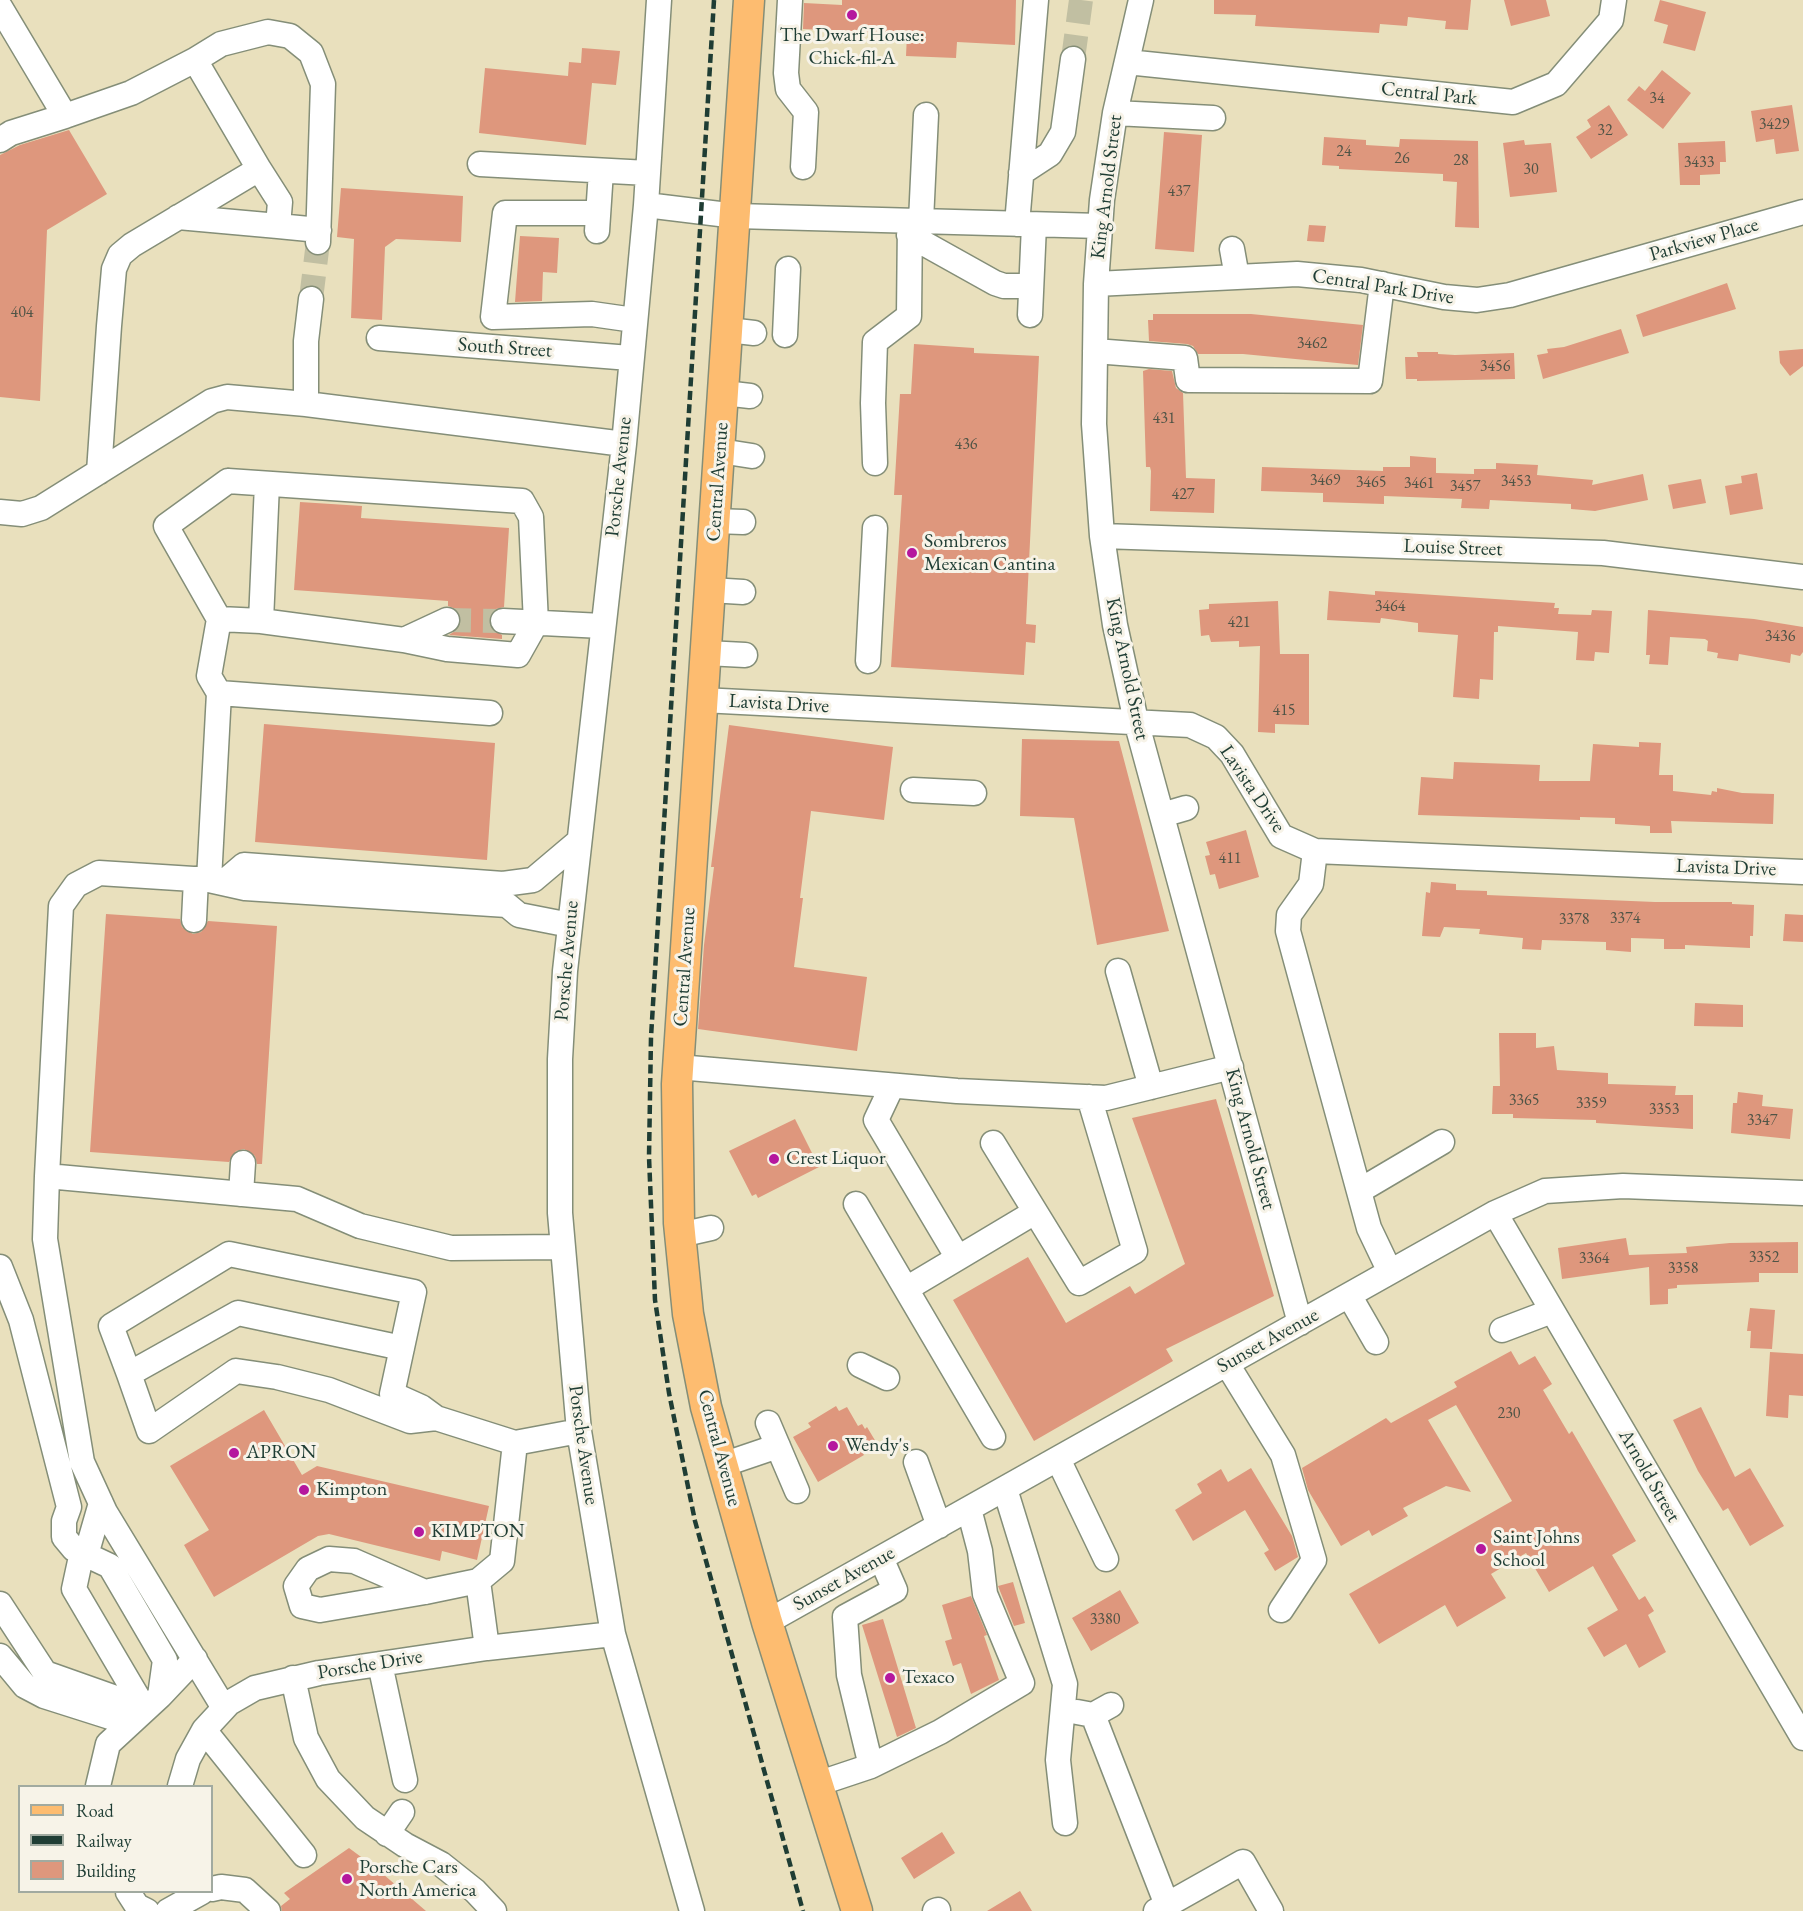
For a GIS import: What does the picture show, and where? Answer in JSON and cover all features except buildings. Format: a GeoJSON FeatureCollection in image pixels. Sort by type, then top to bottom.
{"type":"FeatureCollection","features":[{"type":"Feature","properties":{"kind":"main road","name":"Central Avenue"},"geometry":{"type":"LineString","coordinates":[[749,0],[736,216],[741,332],[737,395],[720,451],[729,521],[710,590],[678,1067],[680,1235],[688,1314],[700,1378],[722,1465],[767,1622],[856,1911]]}},
{"type":"Feature","properties":{"kind":"street","name":"Porsche Avenue"},"geometry":{"type":"LineString","coordinates":[[660,0],[646,205],[630,358],[624,444],[570,925],[560,1059],[562,1246],[579,1431],[614,1634],[692,1911]]}},
{"type":"Feature","properties":{"kind":"street"},"geometry":{"type":"LineString","coordinates":[[790,0],[786,73],[788,89],[806,112],[803,167]]}},
{"type":"Feature","properties":{"kind":"street"},"geometry":{"type":"LineString","coordinates":[[1030,315],[1031,286],[1021,173],[1036,0]]}},
{"type":"Feature","properties":{"kind":"street","name":"King Arnold Street"},"geometry":{"type":"LineString","coordinates":[[1141,0],[1115,113],[1100,226],[1096,284],[1094,424],[1102,536],[1115,625],[1136,721],[1300,1323]]}},
{"type":"Feature","properties":{"kind":"street","name":"Central Park"},"geometry":{"type":"LineString","coordinates":[[1127,62],[1513,102],[1556,84],[1611,20],[1614,0]]}},
{"type":"Feature","properties":{"kind":"street"},"geometry":{"type":"LineString","coordinates":[[0,7],[65,116]]}},
{"type":"Feature","properties":{"kind":"street"},"geometry":{"type":"LineString","coordinates":[[0,140],[11,133],[131,93],[221,44],[268,32],[290,36],[311,53],[323,84],[319,236],[278,226],[178,217]]}},
{"type":"Feature","properties":{"kind":"street"},"geometry":{"type":"LineString","coordinates":[[1021,173],[1050,154],[1063,132],[1073,59]]}},
{"type":"Feature","properties":{"kind":"street"},"geometry":{"type":"LineString","coordinates":[[195,60],[280,201],[278,226]]}},
{"type":"Feature","properties":{"kind":"street"},"geometry":{"type":"LineString","coordinates":[[1115,113],[1214,118]]}},
{"type":"Feature","properties":{"kind":"street"},"geometry":{"type":"LineString","coordinates":[[875,463],[873,403],[875,342],[909,316],[913,226],[926,115]]}},
{"type":"Feature","properties":{"kind":"street"},"geometry":{"type":"LineString","coordinates":[[480,164],[648,172]]}},
{"type":"Feature","properties":{"kind":"street"},"geometry":{"type":"LineString","coordinates":[[99,472],[114,269],[120,255],[132,245],[259,169]]}},
{"type":"Feature","properties":{"kind":"street"},"geometry":{"type":"LineString","coordinates":[[601,171],[598,222],[505,213],[494,317],[592,314],[634,320]]}},
{"type":"Feature","properties":{"kind":"street"},"geometry":{"type":"LineString","coordinates":[[646,205],[736,216],[913,226],[1025,224],[1100,226]]}},
{"type":"Feature","properties":{"kind":"street","name":"Parkview Place"},"geometry":{"type":"LineString","coordinates":[[1523,292],[1803,212]]}},
{"type":"Feature","properties":{"kind":"street"},"geometry":{"type":"LineString","coordinates":[[913,226],[995,283],[1004,286],[1031,286]]}},
{"type":"Feature","properties":{"kind":"street"},"geometry":{"type":"LineString","coordinates":[[1232,249],[1237,277]]}},
{"type":"Feature","properties":{"kind":"street"},"geometry":{"type":"LineString","coordinates":[[785,335],[788,269]]}},
{"type":"Feature","properties":{"kind":"street","name":"Central Park Drive"},"geometry":{"type":"LineString","coordinates":[[1096,284],[1297,274],[1382,284],[1444,297],[1477,300],[1523,292]]}},
{"type":"Feature","properties":{"kind":"street"},"geometry":{"type":"LineString","coordinates":[[1095,351],[1185,358],[1188,380],[1370,381],[1382,284]]}},
{"type":"Feature","properties":{"kind":"street"},"geometry":{"type":"LineString","coordinates":[[306,404],[306,341],[312,298]]}},
{"type":"Feature","properties":{"kind":"street","name":"South Street"},"geometry":{"type":"LineString","coordinates":[[379,338],[630,358]]}},
{"type":"Feature","properties":{"kind":"street"},"geometry":{"type":"LineString","coordinates":[[0,512],[22,514],[41,508],[212,401],[227,397],[306,404],[624,444]]}},
{"type":"Feature","properties":{"kind":"street"},"geometry":{"type":"LineString","coordinates":[[720,451],[752,456]]}},
{"type":"Feature","properties":{"kind":"street"},"geometry":{"type":"LineString","coordinates":[[194,920],[210,880],[219,693],[209,676],[219,619],[166,526],[228,481],[522,501],[531,517],[536,623],[518,655],[447,649],[404,640],[261,621],[219,619]]}},
{"type":"Feature","properties":{"kind":"street"},"geometry":{"type":"LineString","coordinates":[[261,621],[267,484]]}},
{"type":"Feature","properties":{"kind":"street"},"geometry":{"type":"LineString","coordinates":[[868,661],[875,528]]}},
{"type":"Feature","properties":{"kind":"street","name":"Louise Street"},"geometry":{"type":"LineString","coordinates":[[1102,536],[1603,553],[1803,577]]}},
{"type":"Feature","properties":{"kind":"street"},"geometry":{"type":"LineString","coordinates":[[710,590],[743,591]]}},
{"type":"Feature","properties":{"kind":"street"},"geometry":{"type":"LineString","coordinates":[[404,640],[447,620]]}},
{"type":"Feature","properties":{"kind":"street"},"geometry":{"type":"LineString","coordinates":[[503,621],[602,626]]}},
{"type":"Feature","properties":{"kind":"street"},"geometry":{"type":"LineString","coordinates":[[706,653],[746,655]]}},
{"type":"Feature","properties":{"kind":"street"},"geometry":{"type":"LineString","coordinates":[[219,693],[490,713]]}},
{"type":"Feature","properties":{"kind":"street","name":"Lavista Drive"},"geometry":{"type":"LineString","coordinates":[[702,700],[1190,725],[1216,737],[1232,754],[1245,790],[1281,836],[1315,851],[1803,872]]}},
{"type":"Feature","properties":{"kind":"street"},"geometry":{"type":"LineString","coordinates":[[913,790],[974,793]]}},
{"type":"Feature","properties":{"kind":"street"},"geometry":{"type":"LineString","coordinates":[[1162,815],[1186,808]]}},
{"type":"Feature","properties":{"kind":"street"},"geometry":{"type":"LineString","coordinates":[[513,910],[533,880],[578,842]]}},
{"type":"Feature","properties":{"kind":"street"},"geometry":{"type":"LineString","coordinates":[[1315,851],[1311,884],[1289,915],[1288,931],[1369,1228],[1390,1272]]}},
{"type":"Feature","properties":{"kind":"street"},"geometry":{"type":"LineString","coordinates":[[210,880],[244,865],[503,884],[533,880]]}},
{"type":"Feature","properties":{"kind":"street"},"geometry":{"type":"LineString","coordinates":[[224,1708],[101,1503],[82,1462],[45,1239],[61,906],[76,885],[99,873],[210,880],[245,888],[513,910],[570,925]]}},
{"type":"Feature","properties":{"kind":"street"},"geometry":{"type":"LineString","coordinates":[[1119,971],[1151,1087]]}},
{"type":"Feature","properties":{"kind":"street"},"geometry":{"type":"LineString","coordinates":[[678,1067],[892,1086],[1106,1098],[1231,1067]]}},
{"type":"Feature","properties":{"kind":"street"},"geometry":{"type":"LineString","coordinates":[[892,1086],[876,1120],[958,1258]]}},
{"type":"Feature","properties":{"kind":"street"},"geometry":{"type":"LineString","coordinates":[[993,1143],[1079,1283],[1135,1251],[1089,1097]]}},
{"type":"Feature","properties":{"kind":"street"},"geometry":{"type":"LineString","coordinates":[[1359,1191],[1442,1142]]}},
{"type":"Feature","properties":{"kind":"street"},"geometry":{"type":"LineString","coordinates":[[241,1194],[243,1163]]}},
{"type":"Feature","properties":{"kind":"street"},"geometry":{"type":"LineString","coordinates":[[47,1176],[297,1199],[360,1226],[451,1248],[562,1246]]}},
{"type":"Feature","properties":{"kind":"street","name":"Sunset Avenue"},"geometry":{"type":"LineString","coordinates":[[767,1622],[1495,1213],[1545,1191],[1623,1186],[1803,1193]]}},
{"type":"Feature","properties":{"kind":"street"},"geometry":{"type":"LineString","coordinates":[[856,1204],[993,1437]]}},
{"type":"Feature","properties":{"kind":"street"},"geometry":{"type":"LineString","coordinates":[[906,1289],[1035,1212]]}},
{"type":"Feature","properties":{"kind":"street","name":"Arnold Street"},"geometry":{"type":"LineString","coordinates":[[1495,1213],[1803,1738]]}},
{"type":"Feature","properties":{"kind":"street"},"geometry":{"type":"LineString","coordinates":[[680,1235],[711,1228]]}},
{"type":"Feature","properties":{"kind":"street"},"geometry":{"type":"LineString","coordinates":[[389,1403],[414,1292],[229,1254],[111,1326],[149,1431],[236,1371],[277,1377],[389,1403],[410,1421],[436,1418],[515,1443],[579,1431]]}},
{"type":"Feature","properties":{"kind":"street"},"geometry":{"type":"LineString","coordinates":[[0,1267],[21,1320],[69,1507],[64,1521],[64,1537],[68,1544],[110,1566],[165,1660],[145,1709]]}},
{"type":"Feature","properties":{"kind":"street"},"geometry":{"type":"LineString","coordinates":[[1349,1295],[1376,1341]]}},
{"type":"Feature","properties":{"kind":"street"},"geometry":{"type":"LineString","coordinates":[[1502,1330],[1552,1311]]}},
{"type":"Feature","properties":{"kind":"street"},"geometry":{"type":"LineString","coordinates":[[129,1374],[238,1313],[402,1348]]}},
{"type":"Feature","properties":{"kind":"street"},"geometry":{"type":"LineString","coordinates":[[1227,1364],[1283,1455],[1314,1560],[1281,1610]]}},
{"type":"Feature","properties":{"kind":"street"},"geometry":{"type":"LineString","coordinates":[[860,1365],[887,1378]]}},
{"type":"Feature","properties":{"kind":"street"},"geometry":{"type":"LineString","coordinates":[[768,1423],[797,1491]]}},
{"type":"Feature","properties":{"kind":"street"},"geometry":{"type":"LineString","coordinates":[[425,1592],[478,1581],[502,1561],[515,1443]]}},
{"type":"Feature","properties":{"kind":"street"},"geometry":{"type":"LineString","coordinates":[[722,1465],[778,1446]]}},
{"type":"Feature","properties":{"kind":"street"},"geometry":{"type":"LineString","coordinates":[[1058,1459],[1107,1559]]}},
{"type":"Feature","properties":{"kind":"street"},"geometry":{"type":"LineString","coordinates":[[916,1462],[939,1526]]}},
{"type":"Feature","properties":{"kind":"street"},"geometry":{"type":"LineString","coordinates":[[1005,1489],[1065,1684],[1058,1760],[1065,1823]]}},
{"type":"Feature","properties":{"kind":"street"},"geometry":{"type":"LineString","coordinates":[[101,1503],[74,1589],[145,1709]]}},
{"type":"Feature","properties":{"kind":"street"},"geometry":{"type":"LineString","coordinates":[[817,1784],[871,1766],[940,1732],[1022,1683],[985,1594],[980,1551],[969,1509]]}},
{"type":"Feature","properties":{"kind":"street"},"geometry":{"type":"LineString","coordinates":[[871,1766],[849,1674],[845,1617],[895,1590],[881,1558]]}},
{"type":"Feature","properties":{"kind":"street"},"geometry":{"type":"LineString","coordinates":[[478,1581],[487,1648]]}},
{"type":"Feature","properties":{"kind":"street"},"geometry":{"type":"LineString","coordinates":[[0,1604],[45,1673],[145,1709]]}},
{"type":"Feature","properties":{"kind":"street","name":"Porsche Drive"},"geometry":{"type":"LineString","coordinates":[[180,1785],[188,1759],[204,1730],[224,1708],[255,1688],[293,1678],[380,1664],[487,1648],[614,1634]]}},
{"type":"Feature","properties":{"kind":"street"},"geometry":{"type":"LineString","coordinates":[[0,1656],[25,1686],[44,1696],[145,1709]]}},
{"type":"Feature","properties":{"kind":"street"},"geometry":{"type":"LineString","coordinates":[[98,1785],[108,1744],[195,1659]]}},
{"type":"Feature","properties":{"kind":"street"},"geometry":{"type":"LineString","coordinates":[[380,1664],[405,1780]]}},
{"type":"Feature","properties":{"kind":"street"},"geometry":{"type":"LineString","coordinates":[[293,1678],[306,1738],[319,1766],[338,1791],[387,1834],[441,1864],[476,1891],[494,1911]]}},
{"type":"Feature","properties":{"kind":"street"},"geometry":{"type":"LineString","coordinates":[[1063,1710],[1102,1710],[1162,1908],[1243,1862],[1271,1911]]}},
{"type":"Feature","properties":{"kind":"street"},"geometry":{"type":"LineString","coordinates":[[204,1730],[304,1855]]}},
{"type":"Feature","properties":{"kind":"street"},"geometry":{"type":"LineString","coordinates":[[387,1834],[402,1812]]}},
{"type":"Feature","properties":{"kind":"street"},"geometry":{"type":"LineString","coordinates":[[213,1889],[221,1887],[245,1890],[268,1911]]}},
{"type":"Feature","properties":{"kind":"street"},"geometry":{"type":"LineString","coordinates":[[129,1893],[137,1906],[147,1911]]}},
{"type":"Feature","properties":{"kind":"street"},"geometry":{"type":"LineString","coordinates":[[168,1911],[198,1893]]}},
{"type":"Feature","properties":{"kind":"tunnel"},"geometry":{"type":"LineString","coordinates":[[1073,59],[1081,0]]}},
{"type":"Feature","properties":{"kind":"tunnel"},"geometry":{"type":"LineString","coordinates":[[311,299],[318,242]]}},
{"type":"Feature","properties":{"kind":"tunnel"},"geometry":{"type":"LineString","coordinates":[[447,620],[503,621]]}},
{"type":"Feature","properties":{"kind":"railway"},"geometry":{"type":"LineString","coordinates":[[714,0],[651,1037],[649,1157],[655,1300],[669,1393],[695,1521],[803,1911]]}},
{"type":"Feature","properties":{"kind":"place","name":"The Dwarf House: Chick-fil-A"},"geometry":{"type":"Point","coordinates":[852,15]}},
{"type":"Feature","properties":{"kind":"place","name":"Sombreros Mexican Cantina"},"geometry":{"type":"Point","coordinates":[912,553]}},
{"type":"Feature","properties":{"kind":"place","name":"Crest Liquor"},"geometry":{"type":"Point","coordinates":[774,1159]}},
{"type":"Feature","properties":{"kind":"place","name":"Wendy's"},"geometry":{"type":"Point","coordinates":[833,1446]}},
{"type":"Feature","properties":{"kind":"place","name":"APRON"},"geometry":{"type":"Point","coordinates":[234,1453]}},
{"type":"Feature","properties":{"kind":"place","name":"Kimpton"},"geometry":{"type":"Point","coordinates":[304,1490]}},
{"type":"Feature","properties":{"kind":"place","name":"KIMPTON"},"geometry":{"type":"Point","coordinates":[419,1532]}},
{"type":"Feature","properties":{"kind":"place","name":"Saint Johns School"},"geometry":{"type":"Point","coordinates":[1481,1549]}},
{"type":"Feature","properties":{"kind":"place","name":"Texaco"},"geometry":{"type":"Point","coordinates":[890,1678]}},
{"type":"Feature","properties":{"kind":"place","name":"Porsche Cars North America"},"geometry":{"type":"Point","coordinates":[347,1879]}}]}
